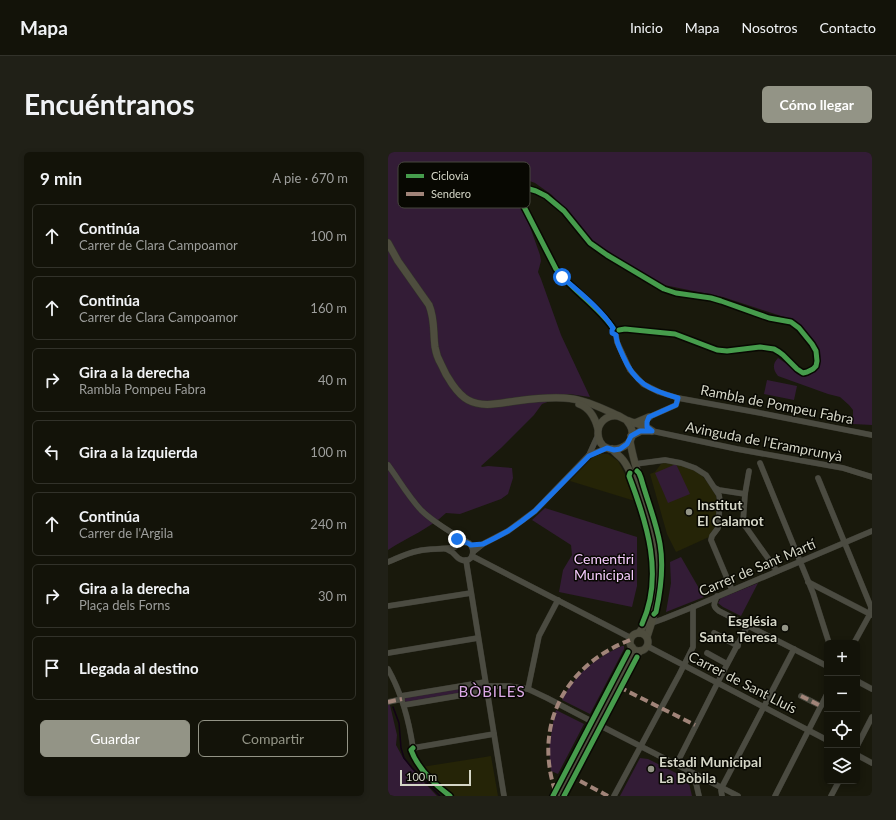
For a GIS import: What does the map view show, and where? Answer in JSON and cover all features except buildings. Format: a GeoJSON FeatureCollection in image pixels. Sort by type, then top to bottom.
{"type":"FeatureCollection","features":[{"type":"Feature","properties":{"kind":"main road"},"geometry":{"type":"LineString","coordinates":[[388,244],[429,305],[434,324],[435,345],[440,360],[447,376],[464,397],[473,402],[489,405],[554,398],[573,399],[593,404],[627,421],[650,429]]}},
{"type":"Feature","properties":{"kind":"main road"},"geometry":{"type":"LineString","coordinates":[[388,249],[428,309],[431,325],[432,346],[435,357],[444,376],[455,393],[461,399],[470,405],[488,408],[563,401],[572,402],[587,407],[593,416],[601,443],[623,460],[630,473],[640,500],[650,534],[654,563],[653,590],[647,619],[639,633],[630,640],[632,647],[630,653],[562,796]]}},
{"type":"Feature","properties":{"kind":"main road"},"geometry":{"type":"LineString","coordinates":[[598,432],[600,423],[605,419],[610,416],[619,416]]}},
{"type":"Feature","properties":{"kind":"main road"},"geometry":{"type":"LineString","coordinates":[[635,423],[649,417]]}},
{"type":"Feature","properties":{"kind":"main road"},"geometry":{"type":"LineString","coordinates":[[649,417],[647,422],[650,429]]}},
{"type":"Feature","properties":{"kind":"main road"},"geometry":{"type":"LineString","coordinates":[[556,796],[635,657],[647,646],[647,637],[659,591],[659,554],[656,532],[635,464],[630,439],[631,428],[627,421]]}},
{"type":"Feature","properties":{"kind":"main road"},"geometry":{"type":"LineString","coordinates":[[610,449],[616,450],[622,448],[626,446],[630,439],[640,431],[650,429]]}},
{"type":"Feature","properties":{"kind":"main road"},"geometry":{"type":"LineString","coordinates":[[639,633],[647,637]]}},
{"type":"Feature","properties":{"kind":"main road"},"geometry":{"type":"LineString","coordinates":[[632,647],[640,651]]}},
{"type":"Feature","properties":{"kind":"street"},"geometry":{"type":"LineString","coordinates":[[524,208],[556,269],[562,277],[593,305],[613,328],[616,327],[618,332],[626,329],[674,334],[716,350],[727,351],[760,347],[774,349],[803,373],[813,370],[816,366],[816,351],[799,328],[791,322],[773,319],[716,300],[664,289],[607,255],[590,243],[560,207],[546,196],[530,189]]}},
{"type":"Feature","properties":{"kind":"street","name":"Rambla de Pompeu Fabra"},"geometry":{"type":"LineString","coordinates":[[618,332],[617,342],[630,370],[649,388],[678,398],[872,435]]}},
{"type":"Feature","properties":{"kind":"street"},"geometry":{"type":"LineString","coordinates":[[649,417],[676,405],[678,398]]}},
{"type":"Feature","properties":{"kind":"street","name":"Avinguda de l'Eramprunyà"},"geometry":{"type":"LineString","coordinates":[[650,429],[740,449],[843,468],[872,477]]}},
{"type":"Feature","properties":{"kind":"street"},"geometry":{"type":"LineString","coordinates":[[466,560],[483,544],[508,531],[535,511],[589,456],[598,432]]}},
{"type":"Feature","properties":{"kind":"street"},"geometry":{"type":"LineString","coordinates":[[589,456],[610,449]]}},
{"type":"Feature","properties":{"kind":"street"},"geometry":{"type":"LineString","coordinates":[[635,464],[665,460],[681,463],[695,468],[706,475],[719,495],[720,501],[719,524],[711,540],[732,590]]}},
{"type":"Feature","properties":{"kind":"street"},"geometry":{"type":"LineString","coordinates":[[760,463],[808,582],[828,640]]}},
{"type":"Feature","properties":{"kind":"street"},"geometry":{"type":"LineString","coordinates":[[388,465],[421,510],[430,518],[469,544],[472,554],[631,638]]}},
{"type":"Feature","properties":{"kind":"street"},"geometry":{"type":"LineString","coordinates":[[749,471],[745,494],[743,523],[777,571]]}},
{"type":"Feature","properties":{"kind":"street"},"geometry":{"type":"LineString","coordinates":[[818,478],[871,607],[871,614],[856,640]]}},
{"type":"Feature","properties":{"kind":"street"},"geometry":{"type":"LineString","coordinates":[[715,488],[745,494]]}},
{"type":"Feature","properties":{"kind":"street","name":"Carrer de Sant Martí"},"geometry":{"type":"LineString","coordinates":[[652,622],[663,619],[872,531]]}},
{"type":"Feature","properties":{"kind":"street"},"geometry":{"type":"LineString","coordinates":[[455,535],[457,539],[454,553],[455,556]]}},
{"type":"Feature","properties":{"kind":"street"},"geometry":{"type":"LineString","coordinates":[[388,562],[418,551],[446,549],[456,546],[461,542],[469,544],[483,544]]}},
{"type":"Feature","properties":{"kind":"street"},"geometry":{"type":"LineString","coordinates":[[446,549],[452,552],[459,559],[466,560]]}},
{"type":"Feature","properties":{"kind":"street"},"geometry":{"type":"LineString","coordinates":[[466,560],[504,796]]}},
{"type":"Feature","properties":{"kind":"street"},"geometry":{"type":"LineString","coordinates":[[808,582],[871,614]]}},
{"type":"Feature","properties":{"kind":"street"},"geometry":{"type":"LineString","coordinates":[[388,606],[471,593]]}},
{"type":"Feature","properties":{"kind":"street"},"geometry":{"type":"LineString","coordinates":[[717,596],[714,603],[715,608],[719,611],[824,664]]}},
{"type":"Feature","properties":{"kind":"street"},"geometry":{"type":"LineString","coordinates":[[528,689],[539,636],[558,600]]}},
{"type":"Feature","properties":{"kind":"street"},"geometry":{"type":"LineString","coordinates":[[614,796],[684,666],[692,647],[692,607]]}},
{"type":"Feature","properties":{"kind":"street"},"geometry":{"type":"LineString","coordinates":[[676,765],[717,683],[748,626]]}},
{"type":"Feature","properties":{"kind":"street"},"geometry":{"type":"LineString","coordinates":[[714,634],[738,646]]}},
{"type":"Feature","properties":{"kind":"street"},"geometry":{"type":"LineString","coordinates":[[388,653],[478,638]]}},
{"type":"Feature","properties":{"kind":"street","name":"Carrer de Sant Lluís"},"geometry":{"type":"LineString","coordinates":[[647,646],[824,738]]}},
{"type":"Feature","properties":{"kind":"street"},"geometry":{"type":"LineString","coordinates":[[722,796],[722,787],[794,649]]}},
{"type":"Feature","properties":{"kind":"street"},"geometry":{"type":"LineString","coordinates":[[707,653],[727,664]]}},
{"type":"Feature","properties":{"kind":"street"},"geometry":{"type":"LineString","coordinates":[[388,669],[402,700],[410,729],[413,748],[494,734]]}},
{"type":"Feature","properties":{"kind":"street"},"geometry":{"type":"LineString","coordinates":[[860,683],[872,689]]}},
{"type":"Feature","properties":{"kind":"street"},"geometry":{"type":"LineString","coordinates":[[388,702],[486,686]]}},
{"type":"Feature","properties":{"kind":"street"},"geometry":{"type":"LineString","coordinates":[[402,700],[486,686],[508,686],[528,689],[738,796]]}},
{"type":"Feature","properties":{"kind":"street"},"geometry":{"type":"LineString","coordinates":[[801,696],[821,706]]}},
{"type":"Feature","properties":{"kind":"street"},"geometry":{"type":"LineString","coordinates":[[775,796],[824,700]]}},
{"type":"Feature","properties":{"kind":"street"},"geometry":{"type":"LineString","coordinates":[[860,740],[872,716]]}},
{"type":"Feature","properties":{"kind":"street"},"geometry":{"type":"LineString","coordinates":[[860,757],[872,763]]}},
{"type":"Feature","properties":{"kind":"street"},"geometry":{"type":"LineString","coordinates":[[693,773],[699,796]]}},
{"type":"Feature","properties":{"kind":"street"},"geometry":{"type":"LineString","coordinates":[[831,796],[837,784]]}},
{"type":"Feature","properties":{"kind":"shaded area"},"geometry":{"type":"Polygon","coordinates":[[[601,454],[608,454],[618,461],[626,476],[635,501],[570,481],[593,457],[601,454]]]}},
{"type":"Feature","properties":{"kind":"shaded area","name":"Institut El Calamot"},"geometry":{"type":"Polygon","coordinates":[[[666,462],[684,465],[700,473],[716,496],[718,504],[716,528],[709,537],[676,552],[667,534],[650,474],[655,472],[661,464],[666,462]]]}},
{"type":"Feature","properties":{"kind":"shaded area"},"geometry":{"type":"Polygon","coordinates":[[[491,756],[498,796],[451,796],[422,767],[491,756]]]}},
{"type":"Feature","properties":{"kind":"green space"},"geometry":{"type":"Polygon","coordinates":[[[388,152],[872,152],[872,425],[853,424],[853,410],[840,397],[828,394],[776,374],[774,365],[778,358],[787,364],[797,374],[804,377],[810,375],[818,368],[820,354],[815,342],[800,325],[784,317],[723,297],[664,285],[631,266],[590,240],[552,195],[530,181],[530,162],[398,162],[398,208],[520,208],[529,224],[540,255],[541,261],[538,272],[561,335],[590,397],[569,394],[542,404],[534,415],[481,466],[512,468],[513,478],[508,494],[501,499],[460,514],[446,513],[425,528],[388,550],[388,152]]]}},
{"type":"Feature","properties":{"kind":"green space"},"geometry":{"type":"Polygon","coordinates":[[[767,380],[797,386],[794,400],[764,394],[767,380]]]}},
{"type":"Feature","properties":{"kind":"green space"},"geometry":{"type":"Polygon","coordinates":[[[676,464],[690,494],[668,503],[655,473],[676,464]]]}},
{"type":"Feature","properties":{"kind":"green space","name":"Cementiri Municipal"},"geometry":{"type":"Polygon","coordinates":[[[545,508],[637,537],[637,586],[632,607],[559,592],[563,570],[572,555],[571,545],[532,520],[545,508]]]}},
{"type":"Feature","properties":{"kind":"green space"},"geometry":{"type":"Polygon","coordinates":[[[681,557],[704,597],[666,612],[671,583],[670,562],[681,557]]]}},
{"type":"Feature","properties":{"kind":"green space"},"geometry":{"type":"Polygon","coordinates":[[[758,583],[741,616],[718,603],[721,598],[758,583]]]}},
{"type":"Feature","properties":{"kind":"green space"},"geometry":{"type":"Polygon","coordinates":[[[624,646],[624,649],[590,714],[562,700],[573,682],[587,667],[604,655],[624,646]]]}},
{"type":"Feature","properties":{"kind":"green space"},"geometry":{"type":"Polygon","coordinates":[[[484,684],[484,690],[405,703],[403,697],[484,684]]]}},
{"type":"Feature","properties":{"kind":"green space"},"geometry":{"type":"Polygon","coordinates":[[[388,705],[390,705],[397,735],[396,745],[403,758],[437,796],[388,796],[388,705]]]}},
{"type":"Feature","properties":{"kind":"green space"},"geometry":{"type":"Polygon","coordinates":[[[556,710],[584,724],[558,774],[551,771],[549,749],[556,710]]]}},
{"type":"Feature","properties":{"kind":"green space","name":"Estadi Municipal La Bòbila"},"geometry":{"type":"Polygon","coordinates":[[[640,758],[648,759],[688,779],[692,796],[620,796],[640,758]]]}},
{"type":"Feature","properties":{"kind":"waterway"},"geometry":{"type":"LineString","coordinates":[[393,707],[399,723],[401,748],[404,758],[440,796]]}},
{"type":"Feature","properties":{"kind":"marked path"},"geometry":{"type":"LineString","coordinates":[[555,791],[551,778],[548,748],[556,708],[566,690],[578,675],[593,661],[610,649],[630,640]]}},
{"type":"Feature","properties":{"kind":"marked path"},"geometry":{"type":"LineString","coordinates":[[619,687],[695,725]]}},
{"type":"Feature","properties":{"kind":"marked path"},"geometry":{"type":"LineString","coordinates":[[801,696],[821,706]]}},
{"type":"Feature","properties":{"kind":"marked path"},"geometry":{"type":"LineString","coordinates":[[388,702],[402,699]]}},
{"type":"Feature","properties":{"kind":"marked path"},"geometry":{"type":"LineString","coordinates":[[580,781],[608,796]]}},
{"type":"Feature","properties":{"kind":"cycle path"},"geometry":{"type":"LineString","coordinates":[[530,189],[546,196],[564,211],[590,243],[607,255],[664,289],[676,293],[711,298],[769,318],[791,322],[799,328],[812,344],[816,351],[817,361],[816,366],[813,369],[803,373],[774,349],[760,347],[727,351],[717,350],[675,334],[625,329],[619,330]]}},
{"type":"Feature","properties":{"kind":"cycle path"},"geometry":{"type":"LineString","coordinates":[[525,208],[556,269],[600,312],[613,328]]}},
{"type":"Feature","properties":{"kind":"cycle path"},"geometry":{"type":"LineString","coordinates":[[637,471],[641,478],[654,519],[661,553],[661,586],[656,612],[654,614]]}},
{"type":"Feature","properties":{"kind":"cycle path"},"geometry":{"type":"LineString","coordinates":[[630,473],[629,476],[647,531],[652,568],[652,587],[642,624]]}},
{"type":"Feature","properties":{"kind":"cycle path"},"geometry":{"type":"LineString","coordinates":[[553,796],[628,652]]}},
{"type":"Feature","properties":{"kind":"cycle path"},"geometry":{"type":"LineString","coordinates":[[564,796],[637,657]]}},
{"type":"Feature","properties":{"kind":"cycle path"},"geometry":{"type":"LineString","coordinates":[[413,748],[411,750],[422,770],[432,781],[450,796]]}},
{"type":"Feature","properties":{"kind":"place","name":"Institut El Calamot"},"geometry":{"type":"Point","coordinates":[689,512]}},
{"type":"Feature","properties":{"kind":"place","name":"Església Santa Teresa"},"geometry":{"type":"Point","coordinates":[785,628]}},
{"type":"Feature","properties":{"kind":"place","name":"Estadi Municipal La Bòbila"},"geometry":{"type":"Point","coordinates":[651,769]}},
{"type":"Feature","properties":{"kind":"district","name":"BÒBILES"},"geometry":{"type":"Point","coordinates":[492,691]}},
{"type":"Feature","properties":{"kind":"route"},"geometry":{"type":"LineString","coordinates":[[457,539],[456,545],[461,542],[467,542],[471,545],[483,544],[508,531],[535,511],[589,456],[607,448],[616,450],[620,449],[628,443],[631,436],[640,431],[652,431],[647,427],[649,417],[676,405],[678,398],[649,388],[634,375],[630,370],[617,342],[616,335],[612,333],[613,328],[608,321],[562,277]]}}]}
